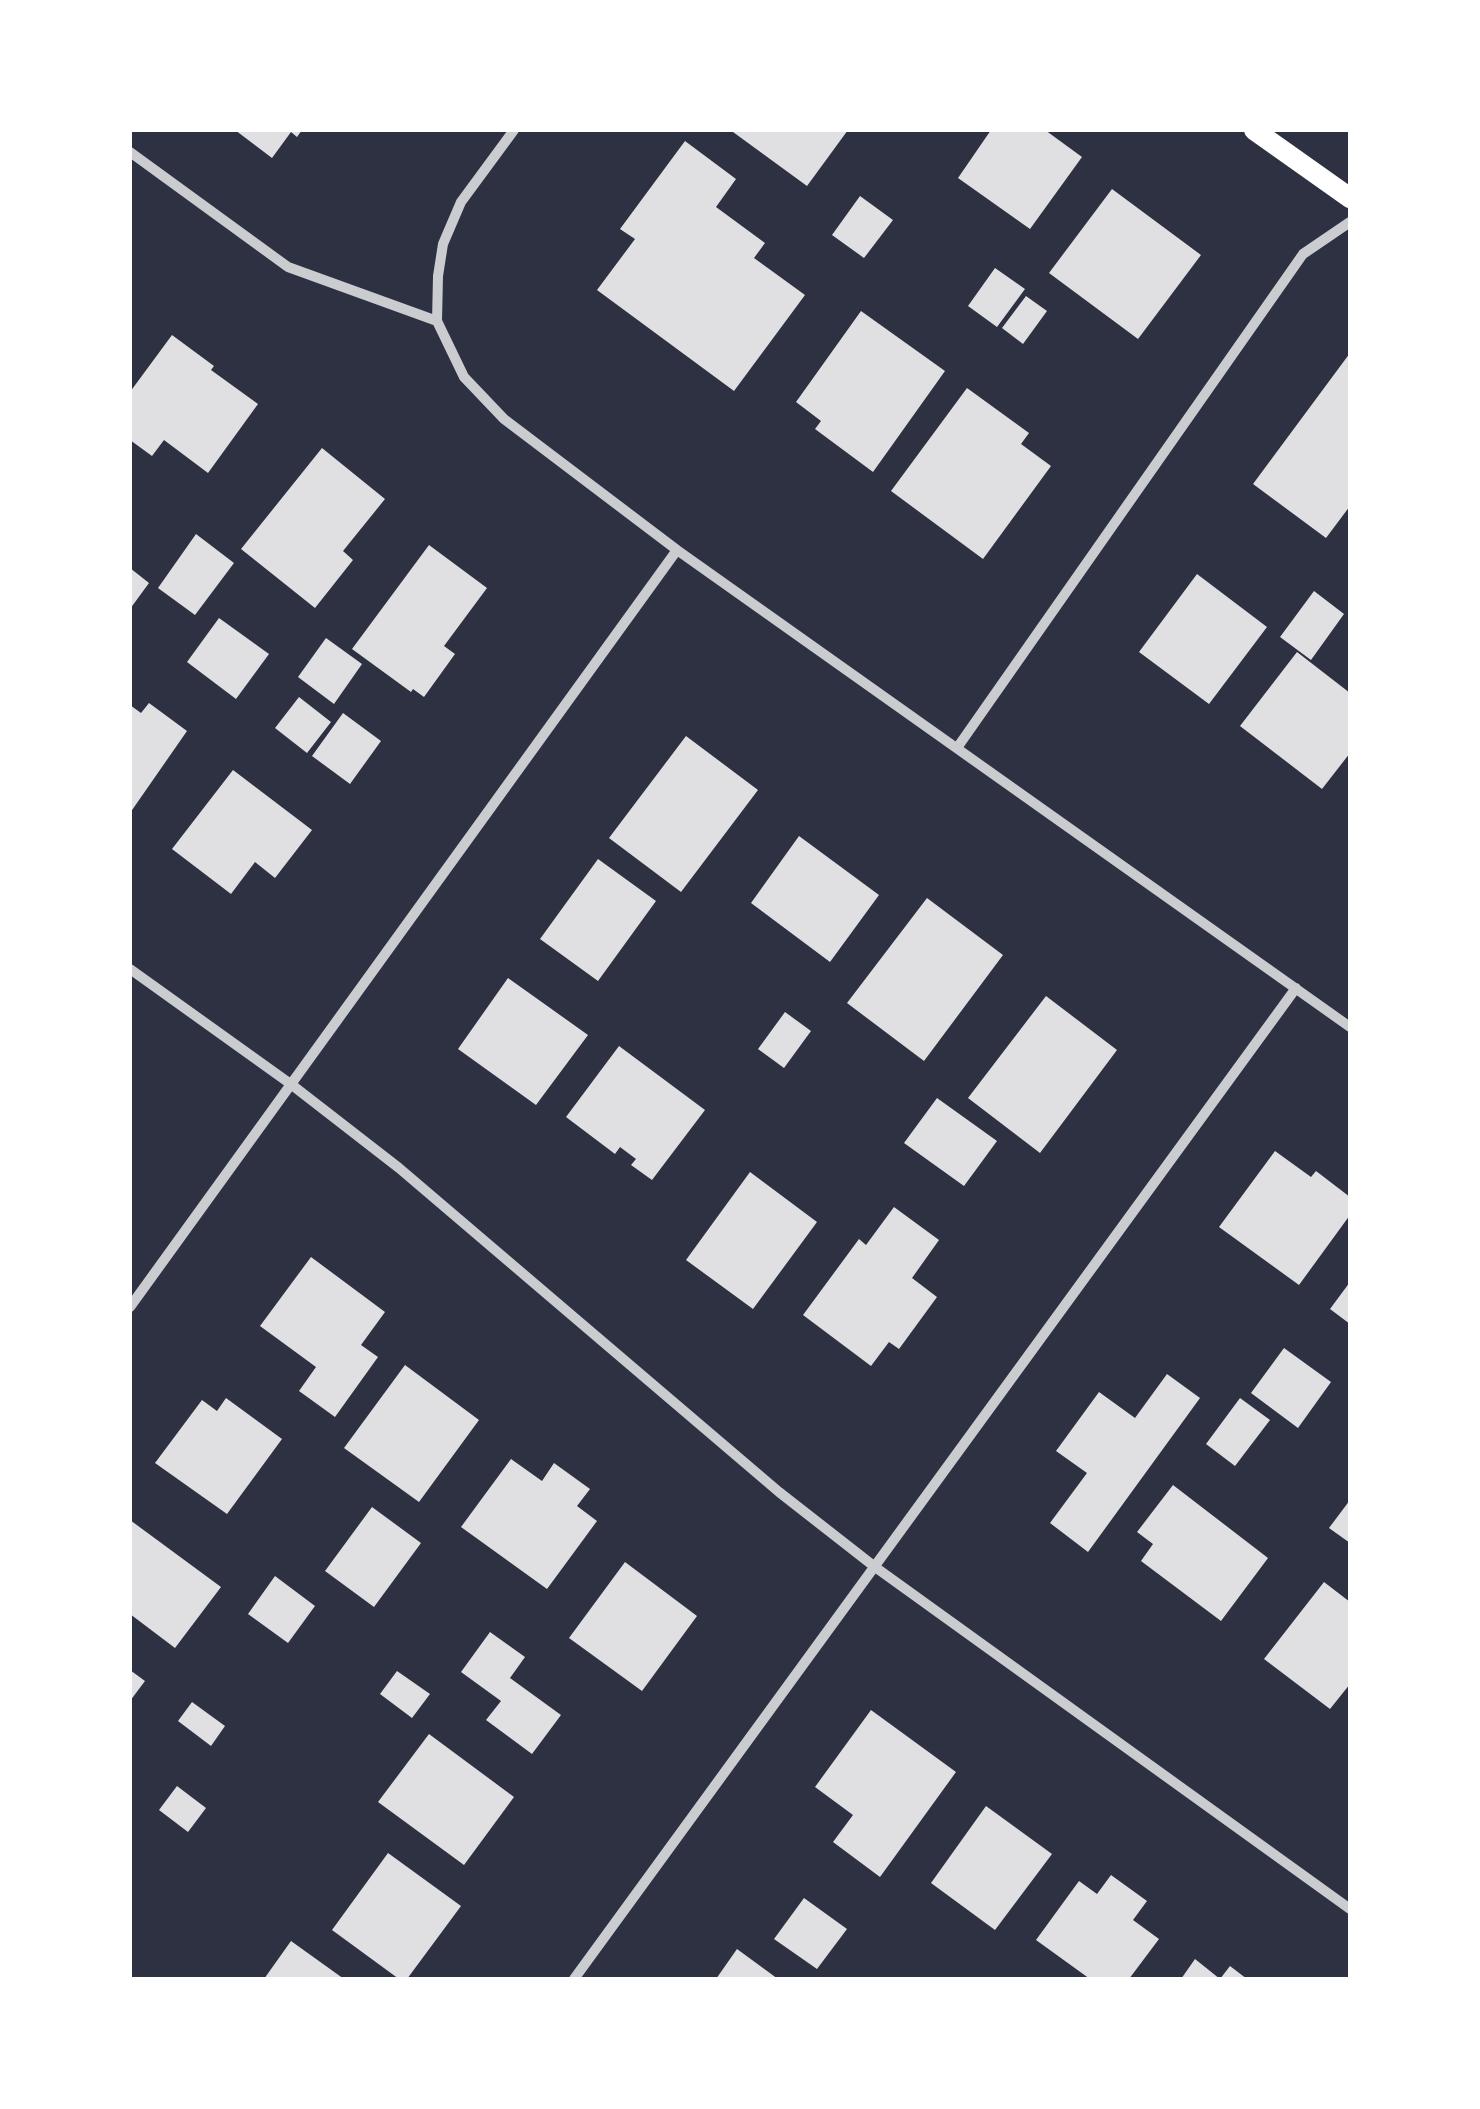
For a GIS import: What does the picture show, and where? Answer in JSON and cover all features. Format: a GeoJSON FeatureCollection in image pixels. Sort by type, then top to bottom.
{"type":"FeatureCollection","features":[{"type":"Feature","properties":{"kind":"main road"},"geometry":{"type":"LineString","coordinates":[[1254,130],[1350,198]]}},
{"type":"Feature","properties":{"kind":"street"},"geometry":{"type":"LineString","coordinates":[[514,130],[461,202],[443,244],[437,321],[464,377],[504,419],[677,550],[1350,1026]]}},
{"type":"Feature","properties":{"kind":"street"},"geometry":{"type":"LineString","coordinates":[[130,152],[288,266],[437,321]]}},
{"type":"Feature","properties":{"kind":"street"},"geometry":{"type":"LineString","coordinates":[[957,748],[1303,254],[1350,222]]}},
{"type":"Feature","properties":{"kind":"street"},"geometry":{"type":"LineString","coordinates":[[130,1307],[677,550]]}},
{"type":"Feature","properties":{"kind":"street"},"geometry":{"type":"LineString","coordinates":[[130,969],[292,1085],[399,1168],[764,1479],[874,1567],[1350,1908]]}},
{"type":"Feature","properties":{"kind":"street"},"geometry":{"type":"LineString","coordinates":[[574,1979],[1296,988]]}},
{"type":"Feature","properties":{"kind":"building"},"geometry":{"type":"Polygon","coordinates":[[[235,130],[302,130],[297,137],[291,132],[272,158],[235,130]]]}},
{"type":"Feature","properties":{"kind":"building"},"geometry":{"type":"Polygon","coordinates":[[[735,130],[848,130],[807,186],[735,130]]]}},
{"type":"Feature","properties":{"kind":"building"},"geometry":{"type":"Polygon","coordinates":[[[991,130],[1045,130],[1082,157],[1030,229],[958,178],[991,130]]]}},
{"type":"Feature","properties":{"kind":"building"},"geometry":{"type":"Polygon","coordinates":[[[685,141],[736,179],[716,207],[765,243],[754,258],[805,295],[734,391],[597,290],[635,239],[620,229],[685,141]]]}},
{"type":"Feature","properties":{"kind":"building"},"geometry":{"type":"Polygon","coordinates":[[[1112,189],[1201,255],[1138,339],[1049,273],[1112,189]]]}},
{"type":"Feature","properties":{"kind":"building"},"geometry":{"type":"Polygon","coordinates":[[[860,196],[893,220],[864,258],[832,235],[860,196]]]}},
{"type":"Feature","properties":{"kind":"building"},"geometry":{"type":"Polygon","coordinates":[[[995,268],[1025,289],[997,327],[968,306],[995,268]]]}},
{"type":"Feature","properties":{"kind":"building"},"geometry":{"type":"Polygon","coordinates":[[[1026,296],[1047,311],[1023,344],[1002,328],[1026,296]]]}},
{"type":"Feature","properties":{"kind":"building"},"geometry":{"type":"Polygon","coordinates":[[[861,311],[945,371],[873,472],[815,429],[821,421],[796,402],[861,311]]]}},
{"type":"Feature","properties":{"kind":"building"},"geometry":{"type":"Polygon","coordinates":[[[172,335],[258,404],[208,473],[164,440],[152,456],[130,440],[130,392],[172,335]]]}},
{"type":"Feature","properties":{"kind":"building"},"geometry":{"type":"Polygon","coordinates":[[[1350,353],[1350,506],[1326,538],[1253,484],[1350,353]]]}},
{"type":"Feature","properties":{"kind":"building"},"geometry":{"type":"Polygon","coordinates":[[[967,388],[1029,433],[1021,444],[1051,466],[983,559],[891,491],[967,388]]]}},
{"type":"Feature","properties":{"kind":"building"},"geometry":{"type":"Polygon","coordinates":[[[322,448],[385,499],[343,551],[353,560],[315,608],[241,549],[322,448]]]}},
{"type":"Feature","properties":{"kind":"building"},"geometry":{"type":"Polygon","coordinates":[[[196,534],[234,563],[195,615],[158,588],[196,534]]]}},
{"type":"Feature","properties":{"kind":"building"},"geometry":{"type":"Polygon","coordinates":[[[429,545],[487,588],[444,646],[455,654],[424,697],[413,689],[411,692],[352,649],[429,545]]]}},
{"type":"Feature","properties":{"kind":"building"},"geometry":{"type":"Polygon","coordinates":[[[130,568],[149,583],[130,609],[130,568]]]}},
{"type":"Feature","properties":{"kind":"building"},"geometry":{"type":"Polygon","coordinates":[[[1197,574],[1267,627],[1209,704],[1139,652],[1197,574]]]}},
{"type":"Feature","properties":{"kind":"building"},"geometry":{"type":"Polygon","coordinates":[[[1314,591],[1344,614],[1311,660],[1280,637],[1314,591]]]}},
{"type":"Feature","properties":{"kind":"building"},"geometry":{"type":"Polygon","coordinates":[[[219,618],[269,654],[236,699],[187,662],[219,618]]]}},
{"type":"Feature","properties":{"kind":"building"},"geometry":{"type":"Polygon","coordinates":[[[326,638],[362,664],[334,704],[298,677],[326,638]]]}},
{"type":"Feature","properties":{"kind":"building"},"geometry":{"type":"Polygon","coordinates":[[[1297,652],[1350,693],[1350,753],[1322,789],[1240,726],[1297,652]]]}},
{"type":"Feature","properties":{"kind":"building"},"geometry":{"type":"Polygon","coordinates":[[[299,697],[331,722],[307,753],[275,728],[299,697]]]}},
{"type":"Feature","properties":{"kind":"building"},"geometry":{"type":"Polygon","coordinates":[[[149,703],[187,731],[130,813],[130,705],[141,713],[149,703]]]}},
{"type":"Feature","properties":{"kind":"building"},"geometry":{"type":"Polygon","coordinates":[[[343,713],[381,741],[350,784],[312,756],[343,713]]]}},
{"type":"Feature","properties":{"kind":"building"},"geometry":{"type":"Polygon","coordinates":[[[686,736],[758,790],[681,892],[609,838],[686,736]]]}},
{"type":"Feature","properties":{"kind":"building"},"geometry":{"type":"Polygon","coordinates":[[[233,770],[312,830],[275,878],[255,862],[231,894],[172,849],[233,770]]]}},
{"type":"Feature","properties":{"kind":"building"},"geometry":{"type":"Polygon","coordinates":[[[799,836],[879,895],[830,962],[751,903],[799,836]]]}},
{"type":"Feature","properties":{"kind":"building"},"geometry":{"type":"Polygon","coordinates":[[[598,859],[656,901],[598,981],[540,939],[598,859]]]}},
{"type":"Feature","properties":{"kind":"building"},"geometry":{"type":"Polygon","coordinates":[[[927,898],[1003,955],[924,1061],[847,1003],[927,898]]]}},
{"type":"Feature","properties":{"kind":"building"},"geometry":{"type":"Polygon","coordinates":[[[508,978],[588,1035],[536,1105],[458,1049],[508,978]]]}},
{"type":"Feature","properties":{"kind":"building"},"geometry":{"type":"Polygon","coordinates":[[[1046,996],[1117,1050],[1040,1153],[968,1098],[1046,996]]]}},
{"type":"Feature","properties":{"kind":"building"},"geometry":{"type":"Polygon","coordinates":[[[785,1012],[811,1031],[784,1068],[758,1049],[785,1012]]]}},
{"type":"Feature","properties":{"kind":"building"},"geometry":{"type":"Polygon","coordinates":[[[619,1046],[705,1110],[652,1180],[631,1165],[636,1159],[620,1147],[615,1154],[566,1117],[619,1046]]]}},
{"type":"Feature","properties":{"kind":"building"},"geometry":{"type":"Polygon","coordinates":[[[937,1098],[997,1141],[964,1186],[904,1143],[937,1098]]]}},
{"type":"Feature","properties":{"kind":"building"},"geometry":{"type":"Polygon","coordinates":[[[1275,1151],[1311,1177],[1316,1171],[1350,1197],[1350,1215],[1299,1285],[1219,1227],[1275,1151]]]}},
{"type":"Feature","properties":{"kind":"building"},"geometry":{"type":"Polygon","coordinates":[[[750,1172],[817,1222],[753,1309],[686,1260],[750,1172]]]}},
{"type":"Feature","properties":{"kind":"building"},"geometry":{"type":"Polygon","coordinates":[[[894,1207],[939,1240],[912,1278],[937,1297],[899,1349],[889,1342],[871,1366],[803,1315],[859,1239],[866,1245],[894,1207]]]}},
{"type":"Feature","properties":{"kind":"building"},"geometry":{"type":"Polygon","coordinates":[[[311,1257],[385,1312],[361,1345],[378,1357],[335,1417],[299,1391],[316,1367],[260,1326],[311,1257]]]}},
{"type":"Feature","properties":{"kind":"building"},"geometry":{"type":"Polygon","coordinates":[[[1350,1282],[1350,1324],[1330,1309],[1350,1282]]]}},
{"type":"Feature","properties":{"kind":"building"},"geometry":{"type":"Polygon","coordinates":[[[1284,1348],[1331,1382],[1298,1428],[1251,1393],[1284,1348]]]}},
{"type":"Feature","properties":{"kind":"building"},"geometry":{"type":"Polygon","coordinates":[[[405,1365],[479,1420],[419,1502],[344,1448],[405,1365]]]}},
{"type":"Feature","properties":{"kind":"building"},"geometry":{"type":"Polygon","coordinates":[[[1167,1374],[1200,1398],[1088,1552],[1050,1523],[1087,1473],[1056,1451],[1099,1392],[1135,1418],[1167,1374]]]}},
{"type":"Feature","properties":{"kind":"building"},"geometry":{"type":"Polygon","coordinates":[[[226,1398],[282,1439],[227,1514],[155,1463],[202,1400],[217,1411],[226,1398]]]}},
{"type":"Feature","properties":{"kind":"building"},"geometry":{"type":"Polygon","coordinates":[[[1240,1398],[1270,1420],[1235,1466],[1206,1444],[1240,1398]]]}},
{"type":"Feature","properties":{"kind":"building"},"geometry":{"type":"Polygon","coordinates":[[[511,1459],[542,1481],[554,1463],[590,1489],[577,1506],[597,1521],[547,1589],[461,1527],[511,1459]]]}},
{"type":"Feature","properties":{"kind":"building"},"geometry":{"type":"Polygon","coordinates":[[[1173,1485],[1268,1558],[1221,1621],[1141,1561],[1153,1544],[1137,1532],[1173,1485]]]}},
{"type":"Feature","properties":{"kind":"building"},"geometry":{"type":"Polygon","coordinates":[[[1350,1500],[1350,1543],[1329,1528],[1350,1500]]]}},
{"type":"Feature","properties":{"kind":"building"},"geometry":{"type":"Polygon","coordinates":[[[372,1507],[421,1543],[374,1607],[325,1571],[372,1507]]]}},
{"type":"Feature","properties":{"kind":"building"},"geometry":{"type":"Polygon","coordinates":[[[130,1520],[221,1587],[175,1648],[130,1614],[130,1520]]]}},
{"type":"Feature","properties":{"kind":"building"},"geometry":{"type":"Polygon","coordinates":[[[625,1562],[697,1616],[642,1691],[569,1638],[625,1562]]]}},
{"type":"Feature","properties":{"kind":"building"},"geometry":{"type":"Polygon","coordinates":[[[275,1576],[315,1606],[288,1643],[248,1614],[275,1576]]]}},
{"type":"Feature","properties":{"kind":"building"},"geometry":{"type":"Polygon","coordinates":[[[1324,1582],[1350,1602],[1350,1684],[1330,1709],[1264,1659],[1324,1582]]]}},
{"type":"Feature","properties":{"kind":"building"},"geometry":{"type":"Polygon","coordinates":[[[490,1632],[525,1657],[510,1678],[561,1715],[532,1754],[486,1720],[501,1701],[461,1672],[490,1632]]]}},
{"type":"Feature","properties":{"kind":"building"},"geometry":{"type":"Polygon","coordinates":[[[130,1670],[145,1681],[130,1701],[130,1670]]]}},
{"type":"Feature","properties":{"kind":"building"},"geometry":{"type":"Polygon","coordinates":[[[397,1671],[430,1694],[412,1718],[380,1694],[397,1671]]]}},
{"type":"Feature","properties":{"kind":"building"},"geometry":{"type":"Polygon","coordinates":[[[192,1702],[225,1726],[211,1746],[178,1721],[192,1702]]]}},
{"type":"Feature","properties":{"kind":"building"},"geometry":{"type":"Polygon","coordinates":[[[871,1710],[956,1772],[880,1877],[833,1842],[853,1815],[815,1787],[871,1710]]]}},
{"type":"Feature","properties":{"kind":"building"},"geometry":{"type":"Polygon","coordinates":[[[429,1734],[514,1797],[464,1865],[378,1802],[429,1734]]]}},
{"type":"Feature","properties":{"kind":"building"},"geometry":{"type":"Polygon","coordinates":[[[177,1786],[206,1808],[188,1832],[159,1810],[177,1786]]]}},
{"type":"Feature","properties":{"kind":"building"},"geometry":{"type":"Polygon","coordinates":[[[986,1806],[1052,1854],[995,1930],[931,1883],[986,1806]]]}},
{"type":"Feature","properties":{"kind":"building"},"geometry":{"type":"Polygon","coordinates":[[[388,1853],[461,1906],[407,1979],[399,1979],[332,1930],[388,1853]]]}},
{"type":"Feature","properties":{"kind":"building"},"geometry":{"type":"Polygon","coordinates":[[[1111,1875],[1147,1901],[1133,1920],[1159,1939],[1129,1979],[1090,1979],[1036,1940],[1079,1881],[1097,1894],[1111,1875]]]}},
{"type":"Feature","properties":{"kind":"building"},"geometry":{"type":"Polygon","coordinates":[[[804,1898],[847,1929],[817,1969],[774,1939],[804,1898]]]}},
{"type":"Feature","properties":{"kind":"building"},"geometry":{"type":"Polygon","coordinates":[[[291,1941],[344,1979],[264,1979],[291,1941]]]}},
{"type":"Feature","properties":{"kind":"building"},"geometry":{"type":"Polygon","coordinates":[[[737,1949],[778,1979],[716,1979],[737,1949]]]}},
{"type":"Feature","properties":{"kind":"building"},"geometry":{"type":"Polygon","coordinates":[[[1195,1959],[1220,1979],[1181,1979],[1195,1959]]]}},
{"type":"Feature","properties":{"kind":"building"},"geometry":{"type":"Polygon","coordinates":[[[1230,1966],[1247,1979],[1220,1979],[1230,1966]]]}}]}
